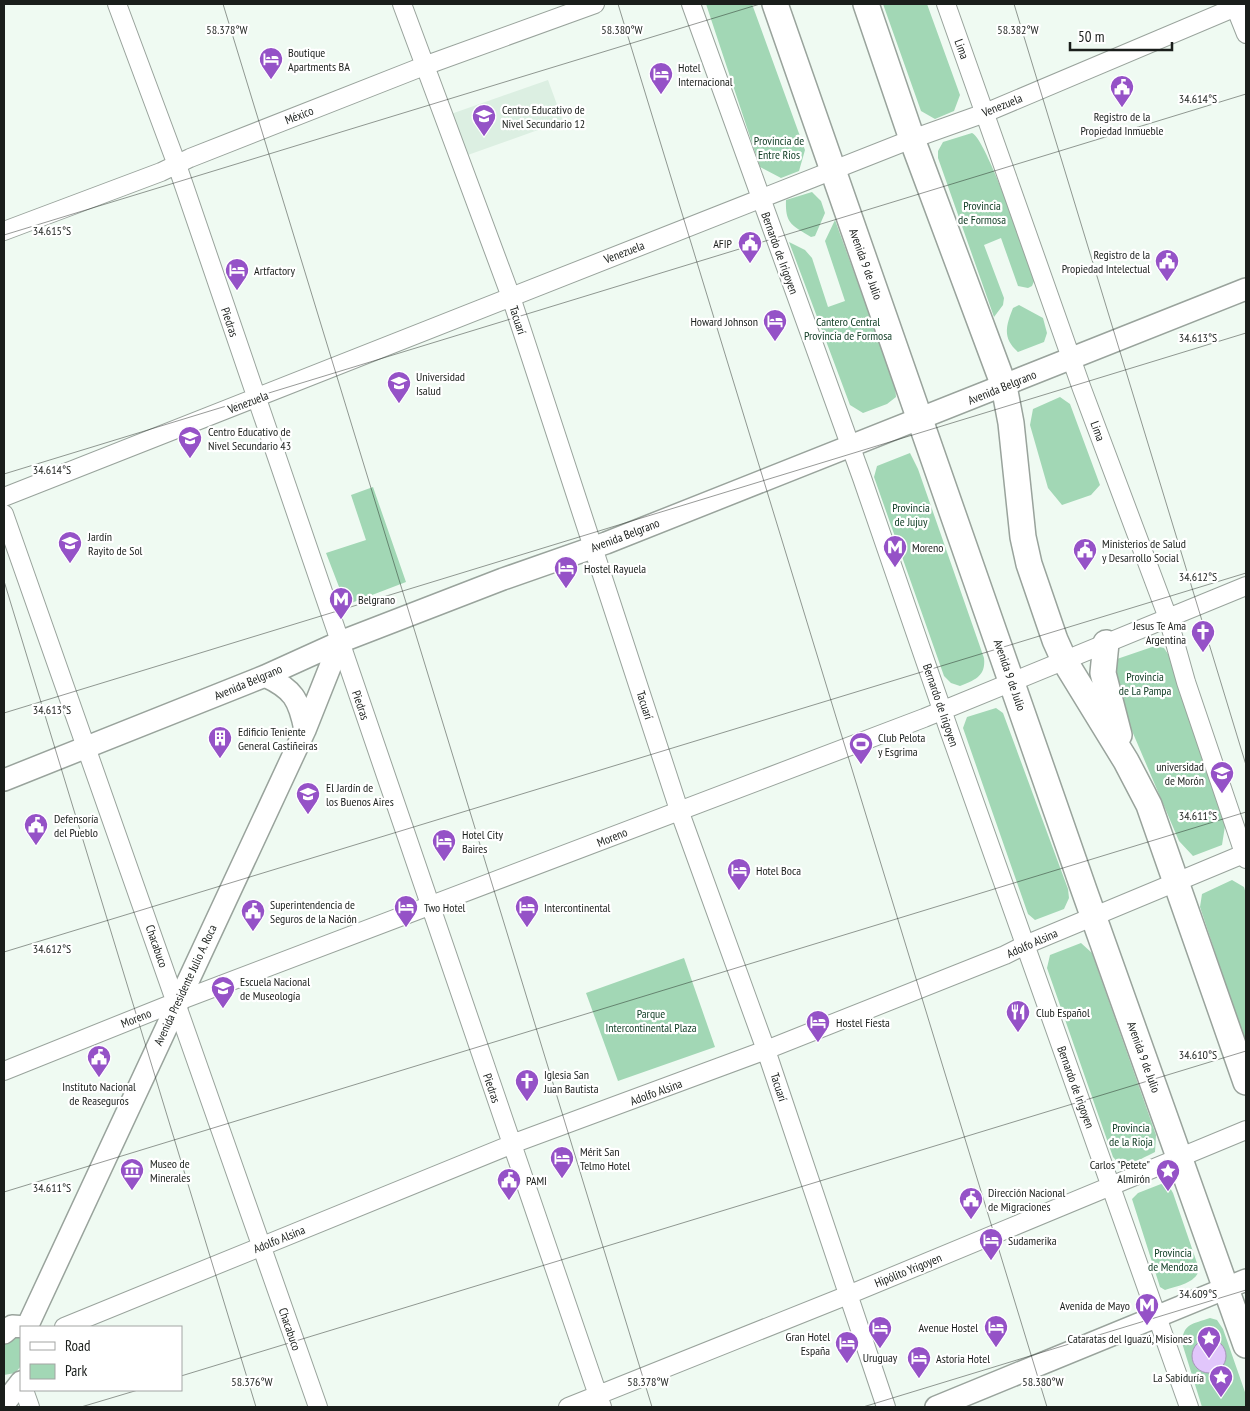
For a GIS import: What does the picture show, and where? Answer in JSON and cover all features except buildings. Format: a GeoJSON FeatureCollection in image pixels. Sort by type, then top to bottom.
{"type":"FeatureCollection","features":[{"type":"Feature","properties":{"kind":"highway","name":"Avenida 9 de Julio"},"geometry":{"type":"LineString","coordinates":[[775,4],[1179,1156],[1236,1283],[1246,1345]]}},
{"type":"Feature","properties":{"kind":"highway"},"geometry":{"type":"LineString","coordinates":[[866,4],[912,139],[1004,386],[1011,423],[1023,538],[1029,564],[1064,660],[1126,761],[1149,805],[1246,1082]]}},
{"type":"Feature","properties":{"kind":"highway"},"geometry":{"type":"LineString","coordinates":[[1106,643],[1103,673],[1126,761]]}},
{"type":"Feature","properties":{"kind":"main road","name":"Avenida Belgrano"},"geometry":{"type":"LineString","coordinates":[[4,780],[264,676],[340,642],[593,548],[1246,289]]}},
{"type":"Feature","properties":{"kind":"main road","name":"Avenida Presidente Julio A. Roca"},"geometry":{"type":"LineString","coordinates":[[14,1327],[176,1002],[304,730],[340,642]]}},
{"type":"Feature","properties":{"kind":"main road"},"geometry":{"type":"LineString","coordinates":[[264,676],[291,692],[301,710],[304,730]]}},
{"type":"Feature","properties":{"kind":"main road"},"geometry":{"type":"LineString","coordinates":[[936,1407],[1236,1283]]}},
{"type":"Feature","properties":{"kind":"main road"},"geometry":{"type":"LineString","coordinates":[[4,1385],[20,1383]]}},
{"type":"Feature","properties":{"kind":"main road"},"geometry":{"type":"LineString","coordinates":[[4,1404],[20,1384]]}},
{"type":"Feature","properties":{"kind":"street","name":"Piedras"},"geometry":{"type":"LineString","coordinates":[[117,4],[177,165],[600,1401]]}},
{"type":"Feature","properties":{"kind":"street","name":"Tacuarí"},"geometry":{"type":"LineString","coordinates":[[402,4],[511,297],[680,810],[766,1050],[886,1407]]}},
{"type":"Feature","properties":{"kind":"street","name":"México"},"geometry":{"type":"LineString","coordinates":[[4,231],[177,165],[424,66],[596,4]]}},
{"type":"Feature","properties":{"kind":"street","name":"Bernardo de Irigoyen"},"geometry":{"type":"LineString","coordinates":[[691,4],[1190,1407]]}},
{"type":"Feature","properties":{"kind":"street","name":"Lima"},"geometry":{"type":"LineString","coordinates":[[946,4],[1072,358],[1168,618],[1186,682],[1246,856]]}},
{"type":"Feature","properties":{"kind":"street","name":"Venezuela"},"geometry":{"type":"LineString","coordinates":[[4,497],[257,399],[912,139],[985,112],[1238,5]]}},
{"type":"Feature","properties":{"kind":"street"},"geometry":{"type":"LineString","coordinates":[[1238,5],[1246,34]]}},
{"type":"Feature","properties":{"kind":"street","name":"Chacabuco"},"geometry":{"type":"LineString","coordinates":[[4,514],[318,1407]]}},
{"type":"Feature","properties":{"kind":"street","name":"Moreno"},"geometry":{"type":"LineString","coordinates":[[4,1071],[176,1002],[924,718],[1246,586]]}},
{"type":"Feature","properties":{"kind":"street","name":"Adolfo Alsina"},"geometry":{"type":"LineString","coordinates":[[66,1326],[511,1145],[766,1050],[996,959],[1094,916],[1246,856]]}},
{"type":"Feature","properties":{"kind":"street","name":"Hipólito Yrigoyen"},"geometry":{"type":"LineString","coordinates":[[568,1407],[600,1401],[1179,1156],[1246,1130]]}},
{"type":"Feature","properties":{"kind":"street"},"geometry":{"type":"LineString","coordinates":[[24,1391],[30,1407]]}},
{"type":"Feature","properties":{"kind":"shaded area"},"geometry":{"type":"Polygon","coordinates":[[[548,80],[563,121],[465,156],[451,114],[548,80]]]}},
{"type":"Feature","properties":{"kind":"shaded area","name":"Cataratas del Iguazú, Misiones"},"geometry":{"type":"Polygon","coordinates":[[[1209,1339],[1221,1344],[1226,1356],[1221,1368],[1209,1373],[1197,1368],[1192,1356],[1197,1344],[1209,1339]]]}},
{"type":"Feature","properties":{"kind":"green space","name":"Provincia de Entre Rios"},"geometry":{"type":"Polygon","coordinates":[[[706,4],[752,4],[805,150],[799,171],[781,178],[760,167],[706,4]]]}},
{"type":"Feature","properties":{"kind":"green space"},"geometry":{"type":"Polygon","coordinates":[[[883,4],[927,4],[960,95],[954,111],[935,119],[921,111],[883,4]]]}},
{"type":"Feature","properties":{"kind":"green space","name":"Provincia de Formosa"},"geometry":{"type":"Polygon","coordinates":[[[972,133],[987,155],[1035,279],[1032,286],[1028,288],[1018,286],[1001,238],[984,245],[1004,298],[1003,305],[994,317],[938,158],[938,151],[943,142],[972,133]]]}},
{"type":"Feature","properties":{"kind":"green space"},"geometry":{"type":"Polygon","coordinates":[[[812,192],[821,201],[825,213],[815,236],[811,237],[799,230],[788,219],[786,200],[812,192]]]}},
{"type":"Feature","properties":{"kind":"green space","name":"Cantero Central Provincia de Formosa"},"geometry":{"type":"Polygon","coordinates":[[[835,220],[895,385],[896,397],[887,404],[863,413],[850,405],[789,242],[805,250],[812,258],[828,307],[845,301],[825,241],[835,220]]]}},
{"type":"Feature","properties":{"kind":"green space"},"geometry":{"type":"Polygon","coordinates":[[[1019,305],[1043,318],[1047,333],[1044,342],[1018,352],[1009,342],[1007,326],[1013,308],[1019,305]]]}},
{"type":"Feature","properties":{"kind":"green space"},"geometry":{"type":"Polygon","coordinates":[[[1060,397],[1070,404],[1100,485],[1091,495],[1062,505],[1048,488],[1030,425],[1033,409],[1060,397]]]}},
{"type":"Feature","properties":{"kind":"green space","name":"Provincia de Jujuy"},"geometry":{"type":"Polygon","coordinates":[[[910,453],[918,469],[984,658],[981,673],[975,679],[960,686],[951,683],[944,676],[874,477],[877,466],[910,453]]]}},
{"type":"Feature","properties":{"kind":"green space"},"geometry":{"type":"Polygon","coordinates":[[[373,487],[406,582],[346,605],[326,553],[366,540],[351,495],[373,487]]]}},
{"type":"Feature","properties":{"kind":"green space","name":"Provincia de La Pampa"},"geometry":{"type":"Polygon","coordinates":[[[1155,646],[1164,648],[1170,657],[1225,826],[1222,845],[1193,856],[1179,841],[1115,691],[1112,665],[1117,659],[1155,646]]]}},
{"type":"Feature","properties":{"kind":"green space"},"geometry":{"type":"Polygon","coordinates":[[[996,708],[1003,713],[1068,889],[1069,898],[1064,909],[1035,920],[1028,914],[963,728],[967,717],[996,708]]]}},
{"type":"Feature","properties":{"kind":"green space"},"geometry":{"type":"Polygon","coordinates":[[[1232,880],[1244,887],[1246,894],[1246,1045],[1200,907],[1202,894],[1232,880]]]}},
{"type":"Feature","properties":{"kind":"green space","name":"Provincia de la Rioja"},"geometry":{"type":"Polygon","coordinates":[[[1081,943],[1092,953],[1156,1135],[1155,1152],[1133,1162],[1122,1163],[1113,1157],[1047,968],[1050,955],[1081,943]]]}},
{"type":"Feature","properties":{"kind":"green space","name":"Parque Intercontinental Plaza"},"geometry":{"type":"Polygon","coordinates":[[[684,958],[715,1047],[618,1081],[586,993],[684,958]]]}},
{"type":"Feature","properties":{"kind":"green space","name":"Provincia de Mendoza"},"geometry":{"type":"Polygon","coordinates":[[[1161,1184],[1169,1186],[1173,1193],[1199,1269],[1195,1278],[1191,1281],[1165,1290],[1160,1287],[1132,1199],[1138,1193],[1161,1184]]]}},
{"type":"Feature","properties":{"kind":"green space"},"geometry":{"type":"Polygon","coordinates":[[[1210,1318],[1217,1320],[1223,1329],[1246,1395],[1246,1407],[1202,1407],[1182,1343],[1184,1332],[1190,1325],[1210,1318]]]}},
{"type":"Feature","properties":{"kind":"green space"},"geometry":{"type":"Polygon","coordinates":[[[20,1329],[20,1367],[15,1373],[4,1375],[4,1336],[20,1329]]]}},
{"type":"Feature","properties":{"kind":"place","name":"Boutique Apartments BA"},"geometry":{"type":"Point","coordinates":[271,80]}},
{"type":"Feature","properties":{"kind":"place","name":"Hotel Internacional"},"geometry":{"type":"Point","coordinates":[661,95]}},
{"type":"Feature","properties":{"kind":"place","name":"Registro de la Propiedad Inmueble"},"geometry":{"type":"Point","coordinates":[1122,108]}},
{"type":"Feature","properties":{"kind":"place","name":"Centro Educativo de Nivel Secundario 12"},"geometry":{"type":"Point","coordinates":[484,137]}},
{"type":"Feature","properties":{"kind":"place","name":"AFIP"},"geometry":{"type":"Point","coordinates":[750,264]}},
{"type":"Feature","properties":{"kind":"place","name":"Registro de la Propiedad Intelectual"},"geometry":{"type":"Point","coordinates":[1167,282]}},
{"type":"Feature","properties":{"kind":"place","name":"Artfactory"},"geometry":{"type":"Point","coordinates":[237,291]}},
{"type":"Feature","properties":{"kind":"place","name":"Howard Johnson"},"geometry":{"type":"Point","coordinates":[775,342]}},
{"type":"Feature","properties":{"kind":"place","name":"Universidad Isalud"},"geometry":{"type":"Point","coordinates":[399,404]}},
{"type":"Feature","properties":{"kind":"place","name":"Centro Educativo de Nivel Secundario 43"},"geometry":{"type":"Point","coordinates":[190,459]}},
{"type":"Feature","properties":{"kind":"place","name":"Jardín Rayito de Sol"},"geometry":{"type":"Point","coordinates":[70,564]}},
{"type":"Feature","properties":{"kind":"place","name":"Moreno"},"geometry":{"type":"Point","coordinates":[895,568]}},
{"type":"Feature","properties":{"kind":"place","name":"Ministerios de Salud y Desarrollo Social"},"geometry":{"type":"Point","coordinates":[1085,571]}},
{"type":"Feature","properties":{"kind":"place","name":"Hostel Rayuela"},"geometry":{"type":"Point","coordinates":[566,589]}},
{"type":"Feature","properties":{"kind":"place","name":"Belgrano"},"geometry":{"type":"Point","coordinates":[341,620]}},
{"type":"Feature","properties":{"kind":"place","name":"Jesus Te Ama Argentina"},"geometry":{"type":"Point","coordinates":[1203,653]}},
{"type":"Feature","properties":{"kind":"place","name":"Edificio Teniente General Castiñeiras"},"geometry":{"type":"Point","coordinates":[220,759]}},
{"type":"Feature","properties":{"kind":"place","name":"Club Pelota y Esgrima"},"geometry":{"type":"Point","coordinates":[861,765]}},
{"type":"Feature","properties":{"kind":"place","name":"universidad de Morón"},"geometry":{"type":"Point","coordinates":[1222,794]}},
{"type":"Feature","properties":{"kind":"place","name":"El Jardín de los Buenos Aires"},"geometry":{"type":"Point","coordinates":[308,815]}},
{"type":"Feature","properties":{"kind":"place","name":"Defensoría del Pueblo"},"geometry":{"type":"Point","coordinates":[36,846]}},
{"type":"Feature","properties":{"kind":"place","name":"Hotel City Baires"},"geometry":{"type":"Point","coordinates":[444,862]}},
{"type":"Feature","properties":{"kind":"place","name":"Hotel Boca"},"geometry":{"type":"Point","coordinates":[739,891]}},
{"type":"Feature","properties":{"kind":"place","name":"Two Hotel"},"geometry":{"type":"Point","coordinates":[406,928]}},
{"type":"Feature","properties":{"kind":"place","name":"Intercontinental"},"geometry":{"type":"Point","coordinates":[527,928]}},
{"type":"Feature","properties":{"kind":"place","name":"Superintendencia de Seguros de la Nación"},"geometry":{"type":"Point","coordinates":[253,932]}},
{"type":"Feature","properties":{"kind":"place","name":"Escuela Nacional de Museología"},"geometry":{"type":"Point","coordinates":[223,1009]}},
{"type":"Feature","properties":{"kind":"place","name":"Club Español"},"geometry":{"type":"Point","coordinates":[1018,1033]}},
{"type":"Feature","properties":{"kind":"place","name":"Hostel Fiesta"},"geometry":{"type":"Point","coordinates":[818,1043]}},
{"type":"Feature","properties":{"kind":"place","name":"Instituto Nacional de Reaseguros"},"geometry":{"type":"Point","coordinates":[99,1078]}},
{"type":"Feature","properties":{"kind":"place","name":"Iglesia San Juan Bautista"},"geometry":{"type":"Point","coordinates":[527,1102]}},
{"type":"Feature","properties":{"kind":"place","name":"Mérit San Telmo Hotel"},"geometry":{"type":"Point","coordinates":[562,1179]}},
{"type":"Feature","properties":{"kind":"place","name":"Museo de Minerales"},"geometry":{"type":"Point","coordinates":[132,1191]}},
{"type":"Feature","properties":{"kind":"place","name":"Carlos \"Petete\" Almirón"},"geometry":{"type":"Point","coordinates":[1168,1192]}},
{"type":"Feature","properties":{"kind":"place","name":"PAMI"},"geometry":{"type":"Point","coordinates":[509,1201]}},
{"type":"Feature","properties":{"kind":"place","name":"Dirección Nacional de Migraciones"},"geometry":{"type":"Point","coordinates":[971,1220]}},
{"type":"Feature","properties":{"kind":"place","name":"Sudamerika"},"geometry":{"type":"Point","coordinates":[991,1261]}},
{"type":"Feature","properties":{"kind":"place","name":"Avenida de Mayo"},"geometry":{"type":"Point","coordinates":[1147,1326]}},
{"type":"Feature","properties":{"kind":"place","name":"Avenue Hostel"},"geometry":{"type":"Point","coordinates":[996,1348]}},
{"type":"Feature","properties":{"kind":"place","name":"Uruguay"},"geometry":{"type":"Point","coordinates":[880,1349]}},
{"type":"Feature","properties":{"kind":"place","name":"Cataratas del Iguazú, Misiones"},"geometry":{"type":"Point","coordinates":[1209,1359]}},
{"type":"Feature","properties":{"kind":"place","name":"Gran Hotel España"},"geometry":{"type":"Point","coordinates":[847,1364]}},
{"type":"Feature","properties":{"kind":"place","name":"Astoria Hotel"},"geometry":{"type":"Point","coordinates":[919,1379]}},
{"type":"Feature","properties":{"kind":"place","name":"La Sabiduría"},"geometry":{"type":"Point","coordinates":[1221,1398]}}]}
